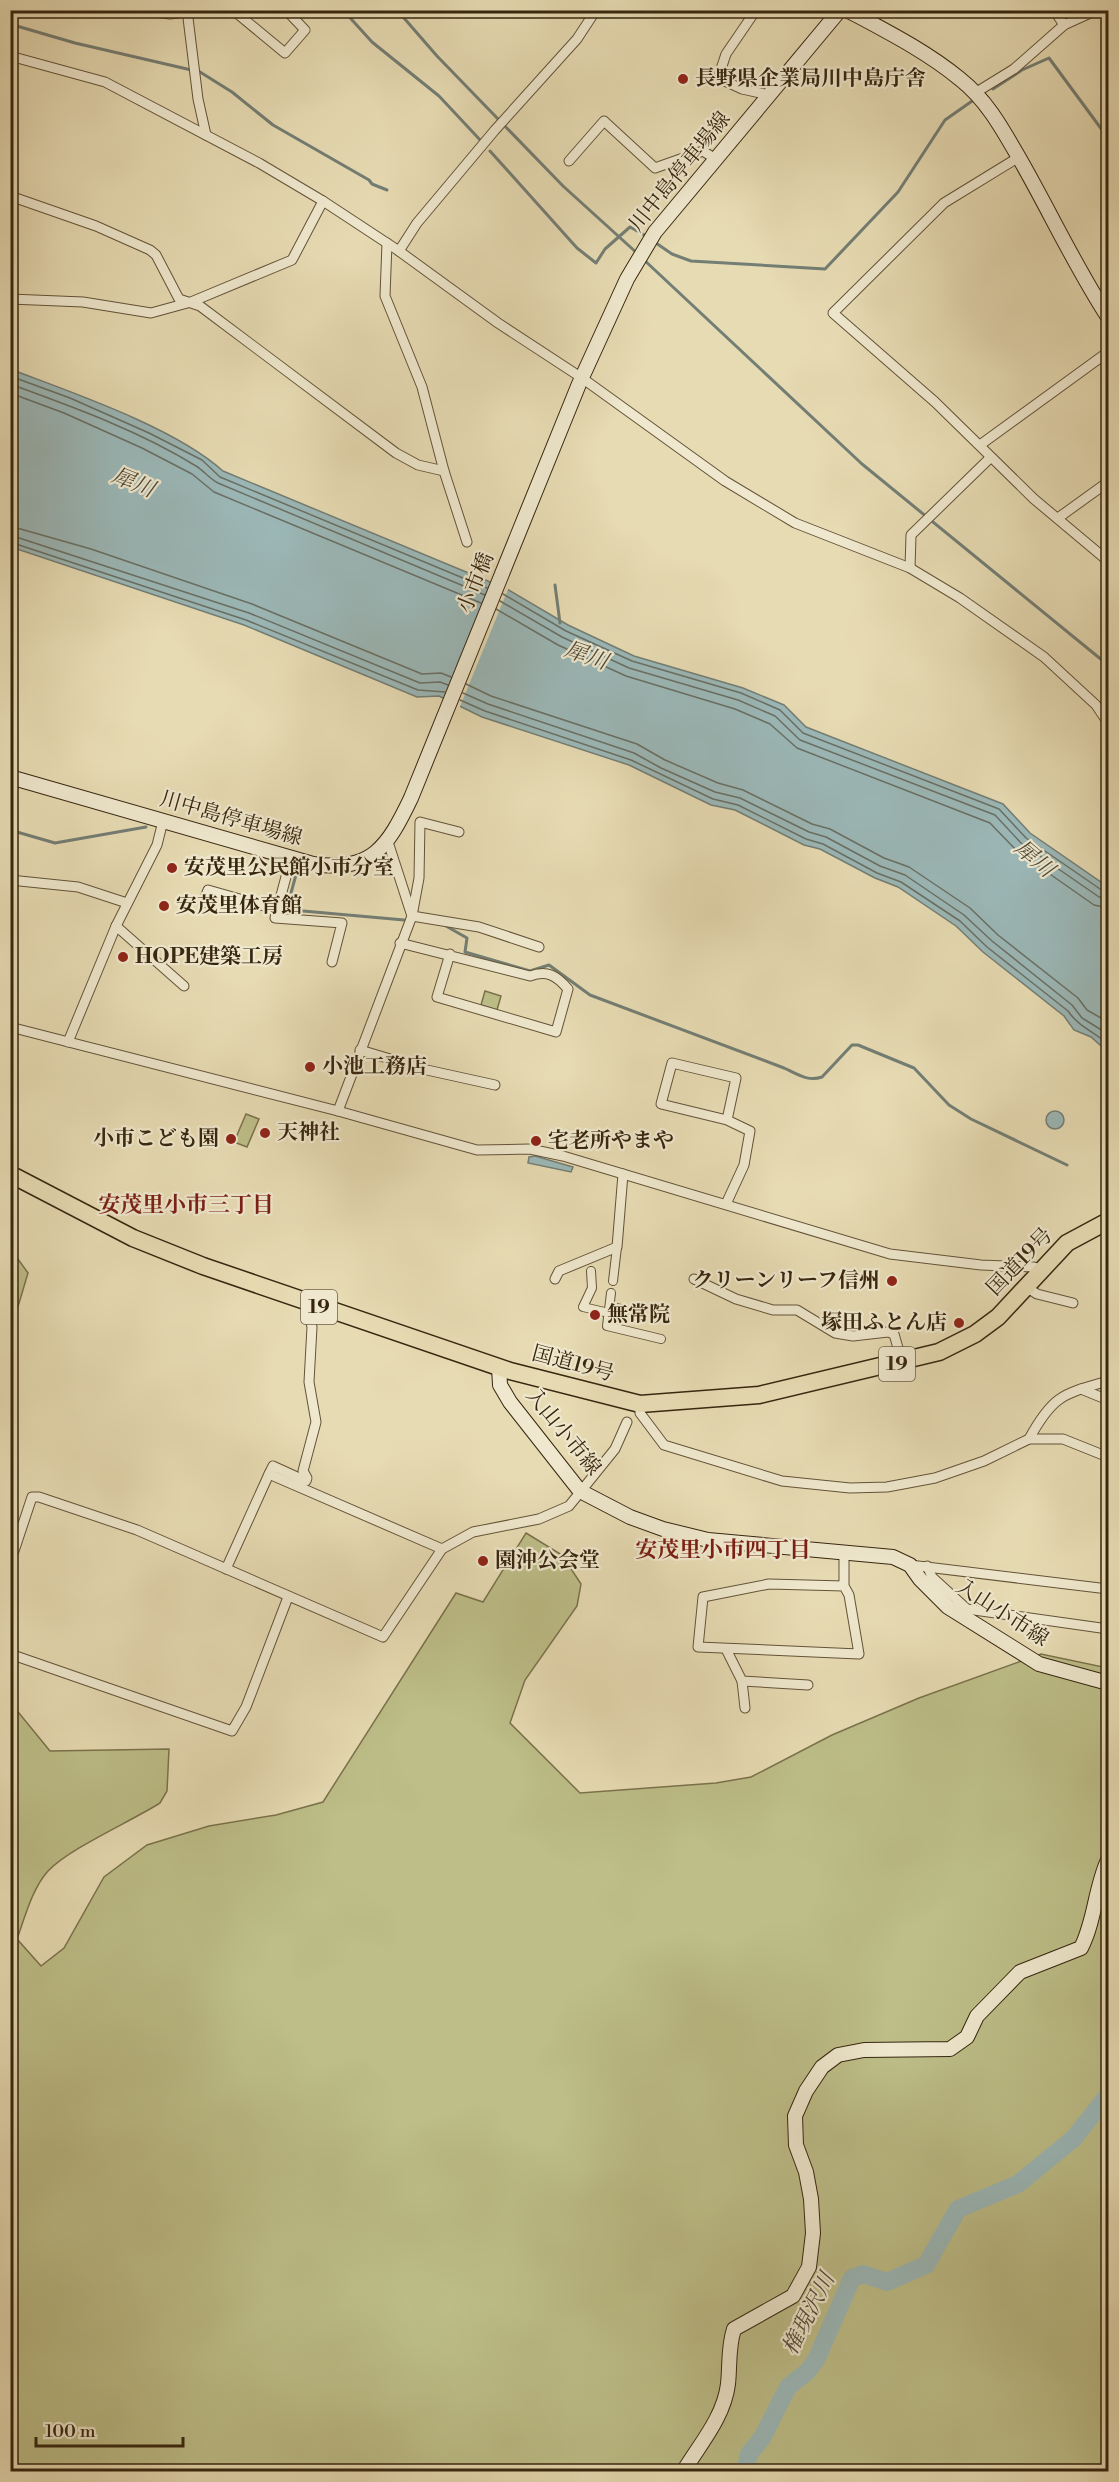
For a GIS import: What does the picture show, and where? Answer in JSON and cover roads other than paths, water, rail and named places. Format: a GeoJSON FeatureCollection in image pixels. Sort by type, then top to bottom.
{"type":"FeatureCollection","features":[{"type":"Feature","properties":{"kind":"highway","name":"国道19号"},"geometry":{"type":"LineString","coordinates":[[10,1174],[143,1242],[306,1303],[499,1367],[576,1390],[640,1404],[759,1395],[939,1352],[975,1334],[998,1317],[1067,1243],[1108,1221]]}},
{"type":"Feature","properties":{"kind":"main road","name":"川中島停車場線"},"geometry":{"type":"LineString","coordinates":[[581,381],[627,279],[655,232],[714,159],[796,66],[840,10]]}},
{"type":"Feature","properties":{"kind":"main road"},"geometry":{"type":"LineString","coordinates":[[848,10],[922,52],[961,79],[1000,122],[1084,281],[1108,317]]}},
{"type":"Feature","properties":{"kind":"main road","name":"小市橋"},"geometry":{"type":"LineString","coordinates":[[411,798],[581,381]]}},
{"type":"Feature","properties":{"kind":"main road","name":"川中島停車場線"},"geometry":{"type":"LineString","coordinates":[[10,777],[320,865],[344,866],[360,862],[376,854],[388,842],[411,798]]}},
{"type":"Feature","properties":{"kind":"main road","name":"入山小市線"},"geometry":{"type":"LineString","coordinates":[[499,1367],[500,1385],[510,1402],[580,1491],[630,1517],[663,1529],[708,1540],[893,1557],[910,1564],[920,1579],[948,1607],[1039,1664],[1108,1683]]}},
{"type":"Feature","properties":{"kind":"main road"},"geometry":{"type":"LineString","coordinates":[[683,2472],[721,2412],[728,2385],[729,2343],[734,2329],[739,2324],[793,2296],[809,2267],[813,2233],[811,2199],[806,2172],[796,2145],[795,2116],[806,2091],[822,2067],[838,2055],[864,2050],[950,2049],[967,2037],[977,2016],[1020,1972],[1081,1948],[1086,1939],[1095,1893],[1108,1860]]}},
{"type":"Feature","properties":{"kind":"street"},"geometry":{"type":"LineString","coordinates":[[139,10],[170,14],[191,11],[195,76],[206,135]]}},
{"type":"Feature","properties":{"kind":"street"},"geometry":{"type":"LineString","coordinates":[[233,10],[285,52],[305,30],[286,10]]}},
{"type":"Feature","properties":{"kind":"street"},"geometry":{"type":"LineString","coordinates":[[399,251],[417,223],[495,130],[577,39],[596,10]]}},
{"type":"Feature","properties":{"kind":"street"},"geometry":{"type":"LineString","coordinates":[[756,10],[726,54],[718,78],[742,89],[769,95]]}},
{"type":"Feature","properties":{"kind":"street"},"geometry":{"type":"LineString","coordinates":[[1054,10],[1064,25]]}},
{"type":"Feature","properties":{"kind":"street"},"geometry":{"type":"LineString","coordinates":[[975,93],[1014,69],[1064,25],[1097,10]]}},
{"type":"Feature","properties":{"kind":"street"},"geometry":{"type":"LineString","coordinates":[[10,56],[105,82],[206,135],[323,201],[399,251],[725,481],[795,523],[910,568],[960,598],[1044,657],[1096,705],[1108,723]]}},
{"type":"Feature","properties":{"kind":"street"},"geometry":{"type":"LineString","coordinates":[[569,161],[604,121],[655,168],[703,150],[714,159]]}},
{"type":"Feature","properties":{"kind":"street"},"geometry":{"type":"LineString","coordinates":[[1018,157],[944,203],[833,313],[980,445],[990,458],[1108,561]]}},
{"type":"Feature","properties":{"kind":"street"},"geometry":{"type":"LineString","coordinates":[[10,196],[96,226],[150,250],[156,255],[179,299],[191,302],[218,318],[396,453],[418,465],[444,471]]}},
{"type":"Feature","properties":{"kind":"street"},"geometry":{"type":"LineString","coordinates":[[10,299],[83,302],[151,313],[191,302],[292,260],[323,201]]}},
{"type":"Feature","properties":{"kind":"street"},"geometry":{"type":"LineString","coordinates":[[387,243],[385,296],[422,387],[444,471],[467,542]]}},
{"type":"Feature","properties":{"kind":"street"},"geometry":{"type":"LineString","coordinates":[[980,445],[1108,352]]}},
{"type":"Feature","properties":{"kind":"street"},"geometry":{"type":"LineString","coordinates":[[910,568],[911,535],[990,458]]}},
{"type":"Feature","properties":{"kind":"street"},"geometry":{"type":"LineString","coordinates":[[1058,518],[1108,482]]}},
{"type":"Feature","properties":{"kind":"street"},"geometry":{"type":"LineString","coordinates":[[68,1042],[116,926],[157,845],[163,821]]}},
{"type":"Feature","properties":{"kind":"street"},"geometry":{"type":"LineString","coordinates":[[338,1111],[412,916],[419,878],[420,822],[459,832]]}},
{"type":"Feature","properties":{"kind":"street"},"geometry":{"type":"LineString","coordinates":[[388,842],[412,916]]}},
{"type":"Feature","properties":{"kind":"street"},"geometry":{"type":"LineString","coordinates":[[291,858],[275,918],[342,923],[332,962]]}},
{"type":"Feature","properties":{"kind":"street"},"geometry":{"type":"LineString","coordinates":[[10,880],[78,887],[127,903]]}},
{"type":"Feature","properties":{"kind":"street"},"geometry":{"type":"LineString","coordinates":[[203,903],[208,890],[278,910]]}},
{"type":"Feature","properties":{"kind":"street"},"geometry":{"type":"LineString","coordinates":[[412,916],[479,927],[539,947]]}},
{"type":"Feature","properties":{"kind":"street"},"geometry":{"type":"LineString","coordinates":[[116,926],[184,986]]}},
{"type":"Feature","properties":{"kind":"street"},"geometry":{"type":"LineString","coordinates":[[400,944],[450,954],[530,976],[541,972],[559,979],[568,989],[556,1032],[437,997],[450,954]]}},
{"type":"Feature","properties":{"kind":"street"},"geometry":{"type":"LineString","coordinates":[[10,1027],[103,1053],[338,1111],[477,1150],[530,1149],[726,1204],[890,1254],[1042,1269]]}},
{"type":"Feature","properties":{"kind":"street"},"geometry":{"type":"LineString","coordinates":[[360,1050],[427,1070],[495,1085]]}},
{"type":"Feature","properties":{"kind":"street"},"geometry":{"type":"LineString","coordinates":[[726,1204],[744,1165],[750,1131],[727,1120],[662,1104],[672,1063],[736,1078],[727,1120]]}},
{"type":"Feature","properties":{"kind":"street"},"geometry":{"type":"LineString","coordinates":[[613,1281],[623,1174]]}},
{"type":"Feature","properties":{"kind":"street"},"geometry":{"type":"LineString","coordinates":[[555,1279],[560,1271],[617,1247]]}},
{"type":"Feature","properties":{"kind":"street"},"geometry":{"type":"LineString","coordinates":[[591,1271],[592,1288],[583,1307],[627,1310]]}},
{"type":"Feature","properties":{"kind":"street"},"geometry":{"type":"LineString","coordinates":[[694,1280],[736,1299],[773,1310],[797,1310],[835,1333],[853,1336],[888,1332],[894,1334],[902,1362]]}},
{"type":"Feature","properties":{"kind":"street"},"geometry":{"type":"LineString","coordinates":[[1026,1287],[1037,1294],[1073,1303]]}},
{"type":"Feature","properties":{"kind":"street"},"geometry":{"type":"LineString","coordinates":[[611,1293],[608,1326],[661,1339]]}},
{"type":"Feature","properties":{"kind":"street"},"geometry":{"type":"LineString","coordinates":[[226,1569],[273,1466],[306,1480],[307,1478],[303,1471],[316,1422],[309,1382],[312,1327],[306,1303]]}},
{"type":"Feature","properties":{"kind":"street"},"geometry":{"type":"LineString","coordinates":[[1029,1438],[1041,1417],[1055,1400],[1108,1381]]}},
{"type":"Feature","properties":{"kind":"street"},"geometry":{"type":"LineString","coordinates":[[1081,1389],[1108,1400]]}},
{"type":"Feature","properties":{"kind":"street"},"geometry":{"type":"LineString","coordinates":[[640,1404],[640,1413],[664,1445],[782,1481],[850,1488],[887,1487],[935,1478],[984,1461],[1029,1438],[1063,1439],[1108,1458]]}},
{"type":"Feature","properties":{"kind":"street"},"geometry":{"type":"LineString","coordinates":[[10,1563],[32,1497],[39,1497],[137,1530],[383,1637],[442,1549],[473,1532],[539,1519],[569,1506],[615,1449],[627,1422]]}},
{"type":"Feature","properties":{"kind":"street"},"geometry":{"type":"LineString","coordinates":[[269,1474],[442,1549]]}},
{"type":"Feature","properties":{"kind":"street"},"geometry":{"type":"LineString","coordinates":[[844,1552],[844,1586],[849,1595],[859,1654],[698,1647],[703,1597],[769,1584],[844,1586]]}},
{"type":"Feature","properties":{"kind":"street"},"geometry":{"type":"LineString","coordinates":[[910,1564],[1108,1589]]}},
{"type":"Feature","properties":{"kind":"street"},"geometry":{"type":"LineString","coordinates":[[927,1566],[932,1577],[967,1609],[1108,1629]]}},
{"type":"Feature","properties":{"kind":"street"},"geometry":{"type":"LineString","coordinates":[[10,1654],[231,1731],[246,1707],[288,1597]]}},
{"type":"Feature","properties":{"kind":"street"},"geometry":{"type":"LineString","coordinates":[[726,1649],[742,1681],[745,1708]]}},
{"type":"Feature","properties":{"kind":"street"},"geometry":{"type":"LineString","coordinates":[[742,1681],[807,1685]]}},
{"type":"Feature","properties":{"kind":"water","name":"犀川"},"geometry":{"type":"Polygon","coordinates":[[[10,369],[122,412],[178,440],[223,471],[507,589],[568,625],[634,656],[743,688],[784,705],[806,727],[1003,804],[1030,833],[1108,887],[1108,1052],[1091,1037],[1074,1030],[1064,1016],[983,952],[956,926],[898,887],[875,878],[820,849],[804,845],[735,810],[711,805],[629,765],[482,717],[439,696],[417,697],[244,625],[11,547],[10,369]]]}},
{"type":"Feature","properties":{"kind":"water"},"geometry":{"type":"Polygon","coordinates":[[[1055,1111],[1061,1114],[1064,1120],[1061,1126],[1055,1129],[1049,1126],[1046,1120],[1049,1114],[1055,1111]]]}},
{"type":"Feature","properties":{"kind":"water"},"geometry":{"type":"Polygon","coordinates":[[[535,1156],[573,1167],[571,1172],[528,1163],[529,1157],[535,1156]]]}},
{"type":"Feature","properties":{"kind":"waterway"},"geometry":{"type":"LineString","coordinates":[[343,10],[372,42],[439,96],[482,142]]}},
{"type":"Feature","properties":{"kind":"waterway"},"geometry":{"type":"LineString","coordinates":[[397,10],[437,56],[563,186],[638,254]]}},
{"type":"Feature","properties":{"kind":"waterway"},"geometry":{"type":"LineString","coordinates":[[10,24],[75,43],[200,72],[232,92],[273,125],[369,180],[372,184],[387,190]]}},
{"type":"Feature","properties":{"kind":"waterway"},"geometry":{"type":"LineString","coordinates":[[993,89],[1022,70],[1049,58],[1108,138]]}},
{"type":"Feature","properties":{"kind":"waterway"},"geometry":{"type":"LineString","coordinates":[[653,241],[672,254],[691,261],[825,269],[898,192],[945,120],[975,99]]}},
{"type":"Feature","properties":{"kind":"waterway"},"geometry":{"type":"LineString","coordinates":[[490,151],[577,248],[596,263],[605,249],[630,227],[648,237]]}},
{"type":"Feature","properties":{"kind":"waterway"},"geometry":{"type":"LineString","coordinates":[[642,258],[862,464],[1108,665]]}},
{"type":"Feature","properties":{"kind":"waterway"},"geometry":{"type":"LineString","coordinates":[[555,585],[560,623]]}},
{"type":"Feature","properties":{"kind":"waterway"},"geometry":{"type":"LineString","coordinates":[[10,830],[55,843],[146,827]]}},
{"type":"Feature","properties":{"kind":"waterway"},"geometry":{"type":"LineString","coordinates":[[297,871],[288,904],[292,910],[404,920]]}},
{"type":"Feature","properties":{"kind":"waterway"},"geometry":{"type":"LineString","coordinates":[[446,926],[467,938],[465,952],[530,971],[549,965],[590,995],[803,1077],[812,1079],[822,1077],[852,1045],[858,1045],[914,1068],[949,1105],[971,1119],[1067,1165]]}},
{"type":"Feature","properties":{"kind":"waterway","name":"権現沢川"},"geometry":{"type":"LineString","coordinates":[[745,2472],[749,2454],[762,2438],[788,2387],[808,2371],[817,2358],[852,2278],[863,2274],[887,2282],[926,2265],[958,2209],[1018,2184],[1074,2138],[1108,2095]]}},
{"type":"Feature","properties":{"kind":"place","name":"長野県企業局川中島庁舎"},"geometry":{"type":"Point","coordinates":[683,79]}},
{"type":"Feature","properties":{"kind":"place","name":"安茂里公民館小市分室"},"geometry":{"type":"Point","coordinates":[172,868]}},
{"type":"Feature","properties":{"kind":"place","name":"安茂里体育館"},"geometry":{"type":"Point","coordinates":[164,906]}},
{"type":"Feature","properties":{"kind":"place","name":"HOPE建築工房"},"geometry":{"type":"Point","coordinates":[123,957]}},
{"type":"Feature","properties":{"kind":"place","name":"小池工務店"},"geometry":{"type":"Point","coordinates":[310,1067]}},
{"type":"Feature","properties":{"kind":"place","name":"天神社"},"geometry":{"type":"Point","coordinates":[265,1133]}},
{"type":"Feature","properties":{"kind":"place","name":"小市こども園"},"geometry":{"type":"Point","coordinates":[231,1139]}},
{"type":"Feature","properties":{"kind":"place","name":"宅老所やまや"},"geometry":{"type":"Point","coordinates":[536,1141]}},
{"type":"Feature","properties":{"kind":"place","name":"クリーンリーフ信州"},"geometry":{"type":"Point","coordinates":[892,1281]}},
{"type":"Feature","properties":{"kind":"place","name":"無常院"},"geometry":{"type":"Point","coordinates":[595,1315]}},
{"type":"Feature","properties":{"kind":"place","name":"塚田ふとん店"},"geometry":{"type":"Point","coordinates":[959,1323]}},
{"type":"Feature","properties":{"kind":"place","name":"園沖公会堂"},"geometry":{"type":"Point","coordinates":[483,1561]}},
{"type":"Feature","properties":{"kind":"district","name":"安茂里小市三丁目"},"geometry":{"type":"Point","coordinates":[186,1205]}},
{"type":"Feature","properties":{"kind":"district","name":"安茂里小市四丁目"},"geometry":{"type":"Point","coordinates":[723,1550]}}]}
